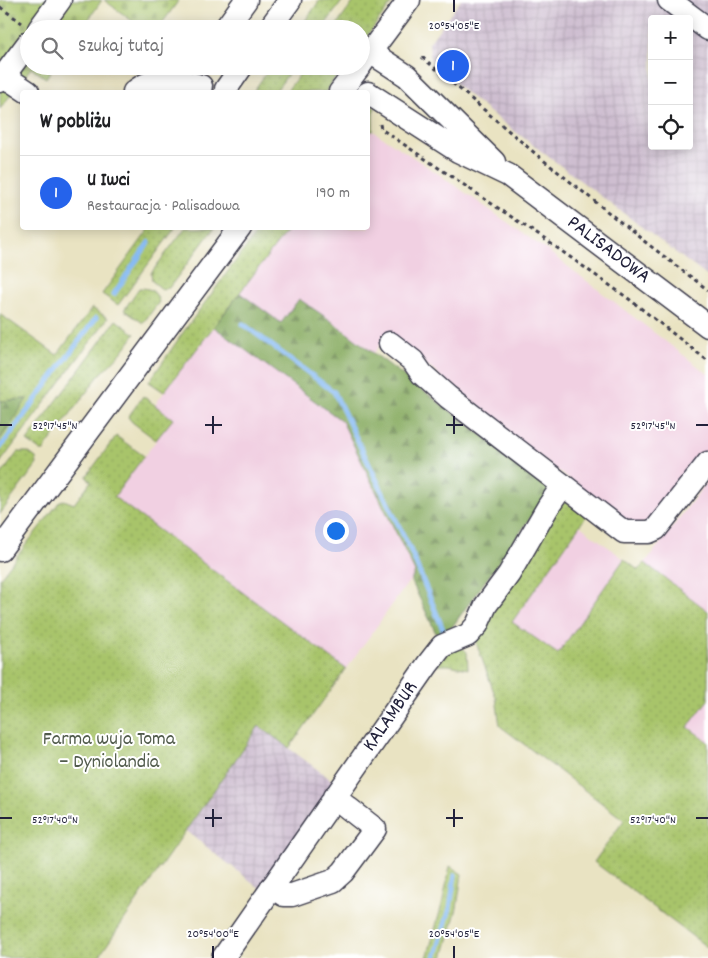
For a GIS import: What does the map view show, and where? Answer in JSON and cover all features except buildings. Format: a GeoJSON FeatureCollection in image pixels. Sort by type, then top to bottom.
{"type":"FeatureCollection","features":[{"type":"Feature","properties":{"kind":"street"},"geometry":{"type":"LineString","coordinates":[[45,20],[60,0]]}},
{"type":"Feature","properties":{"kind":"street"},"geometry":{"type":"LineString","coordinates":[[232,20],[246,0]]}},
{"type":"Feature","properties":{"kind":"street"},"geometry":{"type":"LineString","coordinates":[[276,20],[290,0]]}},
{"type":"Feature","properties":{"kind":"street"},"geometry":{"type":"LineString","coordinates":[[370,60],[409,0]]}},
{"type":"Feature","properties":{"kind":"street"},"geometry":{"type":"LineString","coordinates":[[669,0],[708,29]]}},
{"type":"Feature","properties":{"kind":"street"},"geometry":{"type":"LineString","coordinates":[[20,54],[2,78],[24,90]]}},
{"type":"Feature","properties":{"kind":"street"},"geometry":{"type":"LineString","coordinates":[[226,90],[236,75]]}},
{"type":"Feature","properties":{"kind":"street","name":"PALISADOWA"},"geometry":{"type":"LineString","coordinates":[[359,77],[407,76],[508,175],[708,326]]}},
{"type":"Feature","properties":{"kind":"street","name":"PALISADOWA"},"geometry":{"type":"LineString","coordinates":[[359,77],[458,151],[508,175]]}},
{"type":"Feature","properties":{"kind":"street"},"geometry":{"type":"LineString","coordinates":[[137,90],[150,82],[162,80],[202,82]]}},
{"type":"Feature","properties":{"kind":"street"},"geometry":{"type":"LineString","coordinates":[[0,550],[239,230]]}},
{"type":"Feature","properties":{"kind":"street"},"geometry":{"type":"LineString","coordinates":[[390,343],[413,361],[422,374],[448,398],[624,532],[648,532],[656,528],[708,463]]}},
{"type":"Feature","properties":{"kind":"street","name":"KALAMBUR"},"geometry":{"type":"LineString","coordinates":[[223,958],[428,664],[442,646],[468,635],[477,625],[486,606],[509,574],[563,485]]}},
{"type":"Feature","properties":{"kind":"street"},"geometry":{"type":"LineString","coordinates":[[272,887],[284,895],[292,895],[333,881],[343,872],[375,829],[334,797]]}},
{"type":"Feature","properties":{"kind":"path"},"geometry":{"type":"LineString","coordinates":[[0,7],[20,22]]}},
{"type":"Feature","properties":{"kind":"path"},"geometry":{"type":"LineString","coordinates":[[422,57],[579,190],[708,290]]}},
{"type":"Feature","properties":{"kind":"path"},"geometry":{"type":"LineString","coordinates":[[380,121],[381,129],[553,245],[629,299],[708,362]]}},
{"type":"Feature","properties":{"kind":"shaded area"},"geometry":{"type":"Polygon","coordinates":[[[461,0],[708,0],[708,277],[492,114],[462,90],[430,58],[429,43],[461,0]]]}},
{"type":"Feature","properties":{"kind":"shaded area"},"geometry":{"type":"Polygon","coordinates":[[[373,131],[440,175],[548,251],[708,374],[708,448],[655,519],[634,527],[502,429],[389,333],[374,353],[299,299],[281,324],[240,293],[287,230],[370,230],[370,132],[373,131]]]}},
{"type":"Feature","properties":{"kind":"shaded area"},"geometry":{"type":"Polygon","coordinates":[[[214,327],[342,421],[415,573],[346,669],[114,497],[172,419],[155,406],[159,399],[214,327]]]}},
{"type":"Feature","properties":{"kind":"shaded area"},"geometry":{"type":"Polygon","coordinates":[[[708,480],[708,611],[645,563],[708,480]]]}},
{"type":"Feature","properties":{"kind":"shaded area"},"geometry":{"type":"Polygon","coordinates":[[[580,526],[624,559],[558,654],[512,622],[580,526]]]}},
{"type":"Feature","properties":{"kind":"shaded area"},"geometry":{"type":"Polygon","coordinates":[[[708,700],[708,742],[688,727],[708,700]]]}},
{"type":"Feature","properties":{"kind":"shaded area"},"geometry":{"type":"Polygon","coordinates":[[[259,726],[337,784],[261,889],[186,831],[259,726]]]}},
{"type":"Feature","properties":{"kind":"green space"},"geometry":{"type":"Polygon","coordinates":[[[0,0],[102,0],[88,20],[20,20],[20,75],[26,75],[0,109],[0,0]]]}},
{"type":"Feature","properties":{"kind":"green space"},"geometry":{"type":"Polygon","coordinates":[[[104,0],[179,0],[165,20],[131,20],[104,0]]]}},
{"type":"Feature","properties":{"kind":"green space"},"geometry":{"type":"Polygon","coordinates":[[[320,0],[343,0],[329,20],[306,20],[320,0]]]}},
{"type":"Feature","properties":{"kind":"green space"},"geometry":{"type":"Polygon","coordinates":[[[355,0],[394,0],[370,32],[370,20],[341,20],[355,0]]]}},
{"type":"Feature","properties":{"kind":"green space"},"geometry":{"type":"Polygon","coordinates":[[[265,75],[287,75],[276,90],[254,90],[265,75]]]}},
{"type":"Feature","properties":{"kind":"green space"},"geometry":{"type":"Polygon","coordinates":[[[299,75],[337,75],[326,90],[288,90],[299,75]]]}},
{"type":"Feature","properties":{"kind":"green space"},"geometry":{"type":"Polygon","coordinates":[[[370,105],[375,108],[373,112],[373,131],[370,132],[370,105]]]}},
{"type":"Feature","properties":{"kind":"green space"},"geometry":{"type":"Polygon","coordinates":[[[149,230],[174,230],[118,305],[102,294],[149,230]]]}},
{"type":"Feature","properties":{"kind":"green space"},"geometry":{"type":"Polygon","coordinates":[[[183,230],[212,230],[169,288],[162,289],[152,281],[151,273],[183,230]]]}},
{"type":"Feature","properties":{"kind":"green space"},"geometry":{"type":"Polygon","coordinates":[[[259,230],[287,230],[164,392],[149,382],[259,230]]]}},
{"type":"Feature","properties":{"kind":"green space"},"geometry":{"type":"Polygon","coordinates":[[[139,288],[152,291],[159,302],[143,323],[124,310],[139,288]]]}},
{"type":"Feature","properties":{"kind":"green space"},"geometry":{"type":"Polygon","coordinates":[[[240,293],[281,323],[299,299],[330,320],[552,488],[450,630],[439,640],[411,580],[415,572],[342,421],[214,327],[240,293]]]}},
{"type":"Feature","properties":{"kind":"green space"},"geometry":{"type":"Polygon","coordinates":[[[92,308],[108,318],[0,463],[0,438],[26,399],[0,401],[0,314],[57,355],[92,308]]]}},
{"type":"Feature","properties":{"kind":"green space"},"geometry":{"type":"Polygon","coordinates":[[[116,320],[135,334],[122,352],[98,377],[44,451],[41,451],[27,441],[116,320]]]}},
{"type":"Feature","properties":{"kind":"green space"},"geometry":{"type":"Polygon","coordinates":[[[143,396],[173,419],[156,440],[128,417],[143,396]]]}},
{"type":"Feature","properties":{"kind":"green space"},"geometry":{"type":"Polygon","coordinates":[[[27,399],[1,438],[0,438],[0,401],[27,399]]]}},
{"type":"Feature","properties":{"kind":"green space","name":"Farma wuja Toma – Dyniolandia"},"geometry":{"type":"Polygon","coordinates":[[[116,436],[144,456],[114,497],[346,669],[289,748],[259,726],[98,958],[0,958],[0,578],[60,501],[64,500],[74,504],[91,481],[86,477],[116,436]]]}},
{"type":"Feature","properties":{"kind":"green space"},"geometry":{"type":"Polygon","coordinates":[[[18,452],[28,452],[36,458],[37,464],[0,514],[0,476],[18,452]]]}},
{"type":"Feature","properties":{"kind":"green space"},"geometry":{"type":"Polygon","coordinates":[[[560,498],[587,515],[512,622],[558,654],[624,559],[638,570],[645,563],[708,611],[708,700],[688,727],[708,742],[708,948],[594,862],[624,820],[500,726],[496,698],[476,638],[560,498]]]}},
{"type":"Feature","properties":{"kind":"green space"},"geometry":{"type":"Polygon","coordinates":[[[459,648],[467,652],[468,669],[449,665],[436,665],[448,651],[459,648]]]}},
{"type":"Feature","properties":{"kind":"green space"},"geometry":{"type":"Polygon","coordinates":[[[450,866],[462,874],[457,908],[443,958],[427,958],[442,904],[450,866]]]}},
{"type":"Feature","properties":{"kind":"waterway"},"geometry":{"type":"LineString","coordinates":[[114,294],[149,242]]}},
{"type":"Feature","properties":{"kind":"waterway"},"geometry":{"type":"LineString","coordinates":[[0,448],[96,318]]}},
{"type":"Feature","properties":{"kind":"waterway"},"geometry":{"type":"LineString","coordinates":[[243,324],[334,392],[410,549],[444,632]]}},
{"type":"Feature","properties":{"kind":"waterway"},"geometry":{"type":"LineString","coordinates":[[435,958],[450,908],[455,875]]}},
{"type":"Feature","properties":{"kind":"place","name":"U Iwci"},"geometry":{"type":"Point","coordinates":[453,66]}}]}
